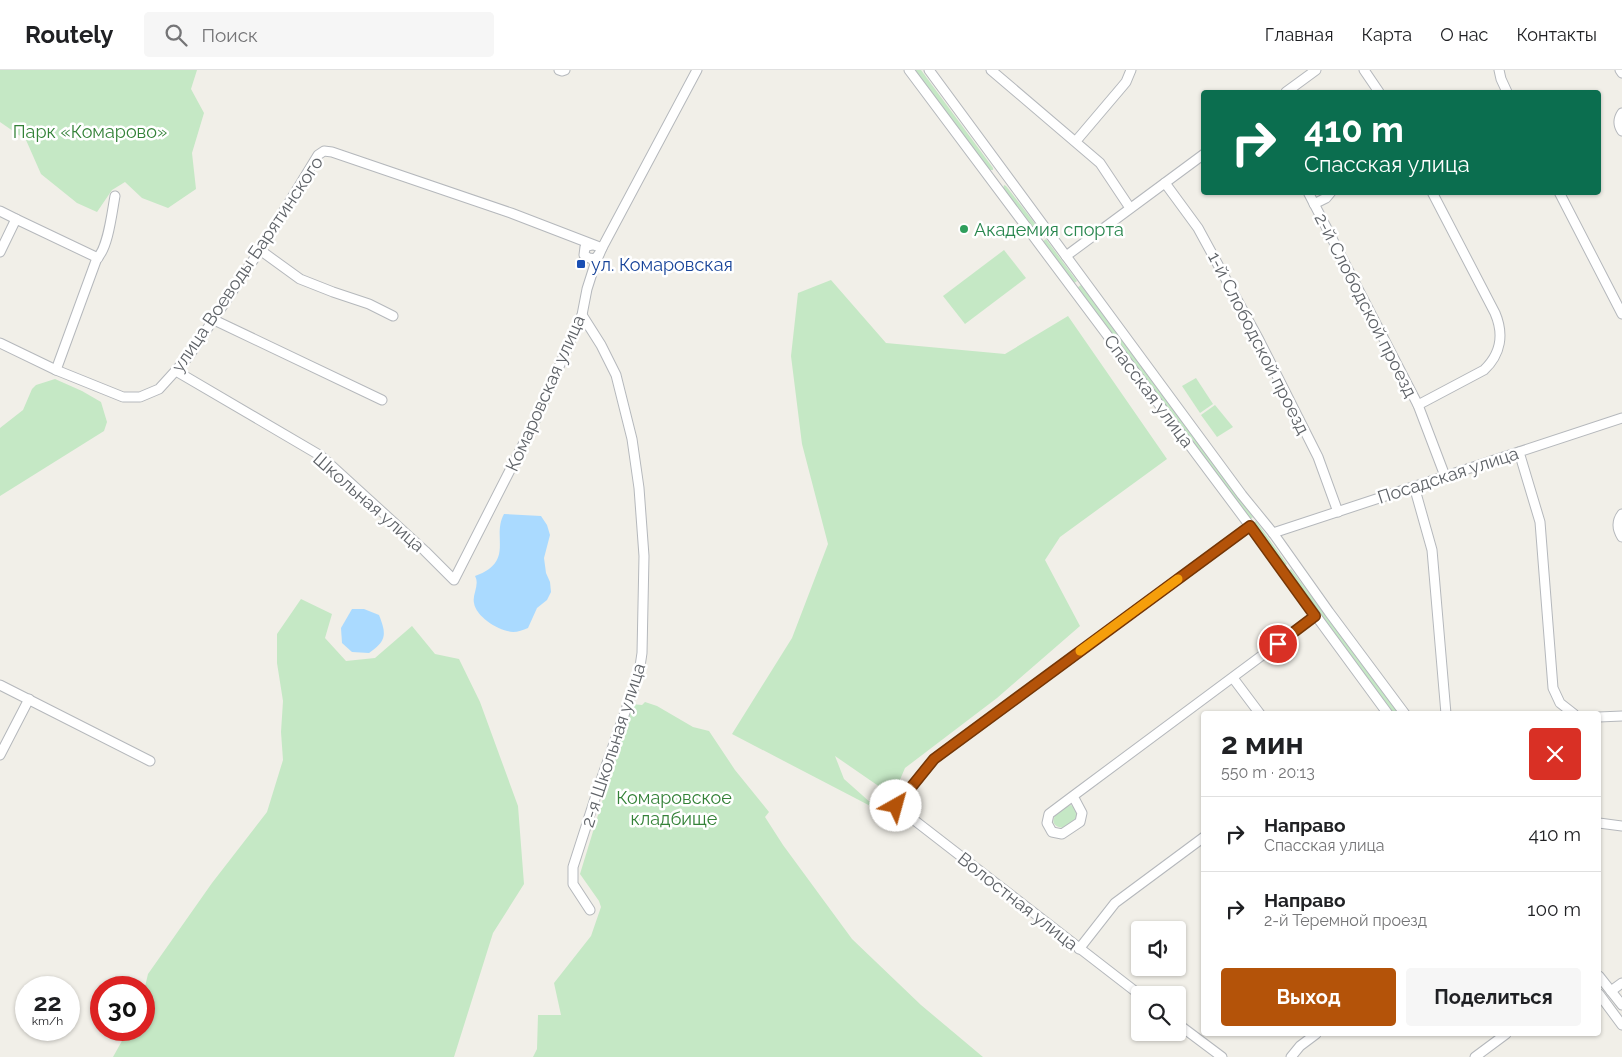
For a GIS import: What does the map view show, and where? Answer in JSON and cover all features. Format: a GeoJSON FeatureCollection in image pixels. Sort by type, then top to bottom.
{"type":"FeatureCollection","features":[{"type":"Feature","properties":{"kind":"street"},"geometry":{"type":"LineString","coordinates":[[559,70],[565,70]]}},
{"type":"Feature","properties":{"kind":"street","name":"Комаровская улица"},"geometry":{"type":"LineString","coordinates":[[454,580],[534,423],[582,315],[587,289],[601,249],[697,70]]}},
{"type":"Feature","properties":{"kind":"street","name":"Спасская улица"},"geometry":{"type":"LineString","coordinates":[[909,70],[1386,711]]}},
{"type":"Feature","properties":{"kind":"street","name":"Спасская улица"},"geometry":{"type":"LineString","coordinates":[[928,70],[1242,495],[1273,533],[1403,711]]}},
{"type":"Feature","properties":{"kind":"street"},"geometry":{"type":"LineString","coordinates":[[991,70],[1100,163],[1130,208]]}},
{"type":"Feature","properties":{"kind":"street"},"geometry":{"type":"LineString","coordinates":[[1076,142],[1122,88],[1131,70]]}},
{"type":"Feature","properties":{"kind":"street"},"geometry":{"type":"LineString","coordinates":[[1289,90],[1316,70]]}},
{"type":"Feature","properties":{"kind":"street"},"geometry":{"type":"LineString","coordinates":[[1364,70],[1378,90]]}},
{"type":"Feature","properties":{"kind":"street"},"geometry":{"type":"LineString","coordinates":[[1500,70],[1501,79],[1506,90]]}},
{"type":"Feature","properties":{"kind":"street"},"geometry":{"type":"LineString","coordinates":[[1622,113],[1618,124],[1622,131]]}},
{"type":"Feature","properties":{"kind":"street","name":"улица Воеводы Барятинского"},"geometry":{"type":"LineString","coordinates":[[56,370],[123,396],[140,396],[159,389],[189,356],[260,250],[318,155],[324,151],[332,152],[511,213],[601,249]]}},
{"type":"Feature","properties":{"kind":"street"},"geometry":{"type":"LineString","coordinates":[[1066,256],[1201,156]]}},
{"type":"Feature","properties":{"kind":"street"},"geometry":{"type":"LineString","coordinates":[[995,184],[1007,176]]}},
{"type":"Feature","properties":{"kind":"street","name":"1-й Слободской проезд"},"geometry":{"type":"LineString","coordinates":[[1165,183],[1198,228],[1259,340],[1318,457],[1338,512]]}},
{"type":"Feature","properties":{"kind":"street","name":"2-й Слободской проезд"},"geometry":{"type":"LineString","coordinates":[[1310,195],[1418,405],[1445,476]]}},
{"type":"Feature","properties":{"kind":"street","name":"2-й Слободской проезд"},"geometry":{"type":"LineString","coordinates":[[1314,204],[1328,195]]}},
{"type":"Feature","properties":{"kind":"street","name":"2-й Слободской проезд"},"geometry":{"type":"LineString","coordinates":[[1418,405],[1484,370],[1494,358],[1501,336],[1494,313],[1434,195]]}},
{"type":"Feature","properties":{"kind":"street"},"geometry":{"type":"LineString","coordinates":[[1561,195],[1622,314]]}},
{"type":"Feature","properties":{"kind":"street"},"geometry":{"type":"LineString","coordinates":[[0,343],[56,370],[101,254],[108,231],[114,196]]}},
{"type":"Feature","properties":{"kind":"street"},"geometry":{"type":"LineString","coordinates":[[0,211],[98,258]]}},
{"type":"Feature","properties":{"kind":"street"},"geometry":{"type":"LineString","coordinates":[[0,252],[16,219]]}},
{"type":"Feature","properties":{"kind":"street"},"geometry":{"type":"LineString","coordinates":[[593,245],[585,246],[584,255],[595,259],[601,249]]}},
{"type":"Feature","properties":{"kind":"street"},"geometry":{"type":"LineString","coordinates":[[260,250],[300,279],[370,304],[393,316]]}},
{"type":"Feature","properties":{"kind":"street","name":"2-я Школьная улица"},"geometry":{"type":"LineString","coordinates":[[582,315],[601,345],[616,375],[621,393],[632,439],[639,488],[644,556],[642,653],[639,673],[601,780],[573,867],[573,884],[590,910]]}},
{"type":"Feature","properties":{"kind":"street"},"geometry":{"type":"LineString","coordinates":[[212,319],[382,400]]}},
{"type":"Feature","properties":{"kind":"street","name":"Школьная улица"},"geometry":{"type":"LineString","coordinates":[[176,372],[321,456],[454,580]]}},
{"type":"Feature","properties":{"kind":"street","name":"Посадская улица"},"geometry":{"type":"LineString","coordinates":[[1273,533],[1622,418]]}},
{"type":"Feature","properties":{"kind":"street"},"geometry":{"type":"LineString","coordinates":[[1519,452],[1540,522],[1553,688],[1560,702],[1570,711]]}},
{"type":"Feature","properties":{"kind":"street"},"geometry":{"type":"LineString","coordinates":[[1414,486],[1432,550],[1446,711]]}},
{"type":"Feature","properties":{"kind":"street"},"geometry":{"type":"LineString","coordinates":[[1622,514],[1617,523],[1618,531],[1622,537]]}},
{"type":"Feature","properties":{"kind":"street","name":"Волостная улица"},"geometry":{"type":"LineString","coordinates":[[1131,988],[1079,950],[896,806],[934,759],[1250,526]]}},
{"type":"Feature","properties":{"kind":"street"},"geometry":{"type":"LineString","coordinates":[[1073,796],[1082,813],[1080,822],[1062,834],[1052,832],[1047,823],[1049,814],[1073,796],[1233,678],[1315,616]]}},
{"type":"Feature","properties":{"kind":"street"},"geometry":{"type":"LineString","coordinates":[[1233,678],[1258,711]]}},
{"type":"Feature","properties":{"kind":"street"},"geometry":{"type":"LineString","coordinates":[[0,685],[150,761]]}},
{"type":"Feature","properties":{"kind":"street"},"geometry":{"type":"LineString","coordinates":[[0,755],[28,700]]}},
{"type":"Feature","properties":{"kind":"street"},"geometry":{"type":"LineString","coordinates":[[1601,717],[1622,716]]}},
{"type":"Feature","properties":{"kind":"street"},"geometry":{"type":"LineString","coordinates":[[1601,823],[1622,826]]}},
{"type":"Feature","properties":{"kind":"street"},"geometry":{"type":"LineString","coordinates":[[1079,950],[1115,903],[1201,839]]}},
{"type":"Feature","properties":{"kind":"street"},"geometry":{"type":"LineString","coordinates":[[1601,978],[1622,1005]]}},
{"type":"Feature","properties":{"kind":"street"},"geometry":{"type":"LineString","coordinates":[[1611,991],[1622,983]]}},
{"type":"Feature","properties":{"kind":"street"},"geometry":{"type":"LineString","coordinates":[[1601,997],[1622,1024]]}},
{"type":"Feature","properties":{"kind":"street"},"geometry":{"type":"LineString","coordinates":[[1186,1030],[1222,1057]]}},
{"type":"Feature","properties":{"kind":"street"},"geometry":{"type":"LineString","coordinates":[[1291,1057],[1300,1046],[1313,1036]]}},
{"type":"Feature","properties":{"kind":"street"},"geometry":{"type":"LineString","coordinates":[[1475,1057],[1503,1036]]}},
{"type":"Feature","properties":{"kind":"green space","name":"Парк «Комарово»"},"geometry":{"type":"Polygon","coordinates":[[[0,70],[197,70],[191,89],[204,113],[192,153],[196,189],[168,208],[142,198],[125,182],[112,190],[97,212],[77,203],[41,174],[26,140],[0,122],[0,70]]]}},
{"type":"Feature","properties":{"kind":"green space"},"geometry":{"type":"Polygon","coordinates":[[[915,70],[921,70],[993,170],[989,170],[915,70]]]}},
{"type":"Feature","properties":{"kind":"green space"},"geometry":{"type":"Polygon","coordinates":[[[1004,185],[1044,235],[1039,238],[1003,189],[1004,185]]]}},
{"type":"Feature","properties":{"kind":"green space"},"geometry":{"type":"Polygon","coordinates":[[[1046,239],[1077,281],[1073,284],[1042,242],[1046,239]]]}},
{"type":"Feature","properties":{"kind":"green space"},"geometry":{"type":"Polygon","coordinates":[[[1004,250],[1026,278],[965,324],[943,296],[1004,250]]]}},
{"type":"Feature","properties":{"kind":"green space"},"geometry":{"type":"Polygon","coordinates":[[[831,280],[886,343],[1005,354],[1068,316],[1167,459],[1060,537],[1045,560],[1080,626],[997,698],[905,768],[893,796],[835,756],[844,779],[880,811],[732,734],[792,638],[828,544],[802,444],[791,356],[798,293],[831,280]]]}},
{"type":"Feature","properties":{"kind":"green space"},"geometry":{"type":"Polygon","coordinates":[[[1081,285],[1253,517],[1249,520],[1077,288],[1081,285]]]}},
{"type":"Feature","properties":{"kind":"green space"},"geometry":{"type":"Polygon","coordinates":[[[1196,378],[1213,404],[1200,413],[1182,386],[1196,378]]]}},
{"type":"Feature","properties":{"kind":"green space"},"geometry":{"type":"Polygon","coordinates":[[[55,379],[101,402],[107,422],[104,431],[0,496],[0,428],[23,410],[32,389],[36,385],[55,379]]]}},
{"type":"Feature","properties":{"kind":"green space"},"geometry":{"type":"Polygon","coordinates":[[[1215,405],[1233,427],[1217,437],[1201,415],[1215,405]]]}},
{"type":"Feature","properties":{"kind":"green space"},"geometry":{"type":"Polygon","coordinates":[[[1256,521],[1287,564],[1283,567],[1252,524],[1256,521]]]}},
{"type":"Feature","properties":{"kind":"green space"},"geometry":{"type":"Polygon","coordinates":[[[1291,569],[1398,711],[1392,711],[1287,572],[1291,569]]]}},
{"type":"Feature","properties":{"kind":"green space"},"geometry":{"type":"Polygon","coordinates":[[[301,599],[332,614],[325,638],[346,661],[375,658],[412,626],[435,654],[459,659],[480,702],[518,806],[524,884],[493,933],[454,1057],[113,1057],[122,1041],[155,1041],[155,976],[148,976],[148,974],[212,883],[267,812],[283,760],[281,732],[283,701],[277,663],[277,634],[301,599]]]}},
{"type":"Feature","properties":{"kind":"green space","name":"Комаровское кладбище"},"geometry":{"type":"Polygon","coordinates":[[[645,702],[657,706],[693,727],[709,731],[735,770],[769,812],[765,817],[783,845],[852,939],[921,1005],[983,1057],[533,1057],[537,1049],[538,1015],[561,1015],[554,983],[591,936],[601,907],[599,901],[580,874],[632,704],[642,705],[645,702]]]}},
{"type":"Feature","properties":{"kind":"green space"},"geometry":{"type":"Polygon","coordinates":[[[1071,805],[1078,810],[1076,819],[1063,828],[1057,826],[1053,820],[1055,816],[1062,809],[1071,805]]]}},
{"type":"Feature","properties":{"kind":"water"},"geometry":{"type":"Polygon","coordinates":[[[504,514],[541,516],[547,525],[550,535],[544,558],[551,592],[547,600],[537,608],[528,628],[515,632],[501,629],[489,622],[479,613],[474,603],[477,583],[475,576],[489,569],[498,557],[501,521],[504,514]]]}},
{"type":"Feature","properties":{"kind":"water"},"geometry":{"type":"Polygon","coordinates":[[[352,609],[364,609],[379,615],[384,633],[382,641],[369,653],[352,652],[342,643],[341,628],[352,609]]]}},
{"type":"Feature","properties":{"kind":"slow traffic"},"geometry":{"type":"LineString","coordinates":[[1080,651],[1178,579]]}},
{"type":"Feature","properties":{"kind":"place","name":"Академия спорта"},"geometry":{"type":"Point","coordinates":[964,229]}},
{"type":"Feature","properties":{"kind":"place","name":"ул. Комаровская"},"geometry":{"type":"Point","coordinates":[581,264]}},
{"type":"Feature","properties":{"kind":"route"},"geometry":{"type":"LineString","coordinates":[[896,806],[934,759],[1250,526],[1315,616],[1278,644]]}}]}
